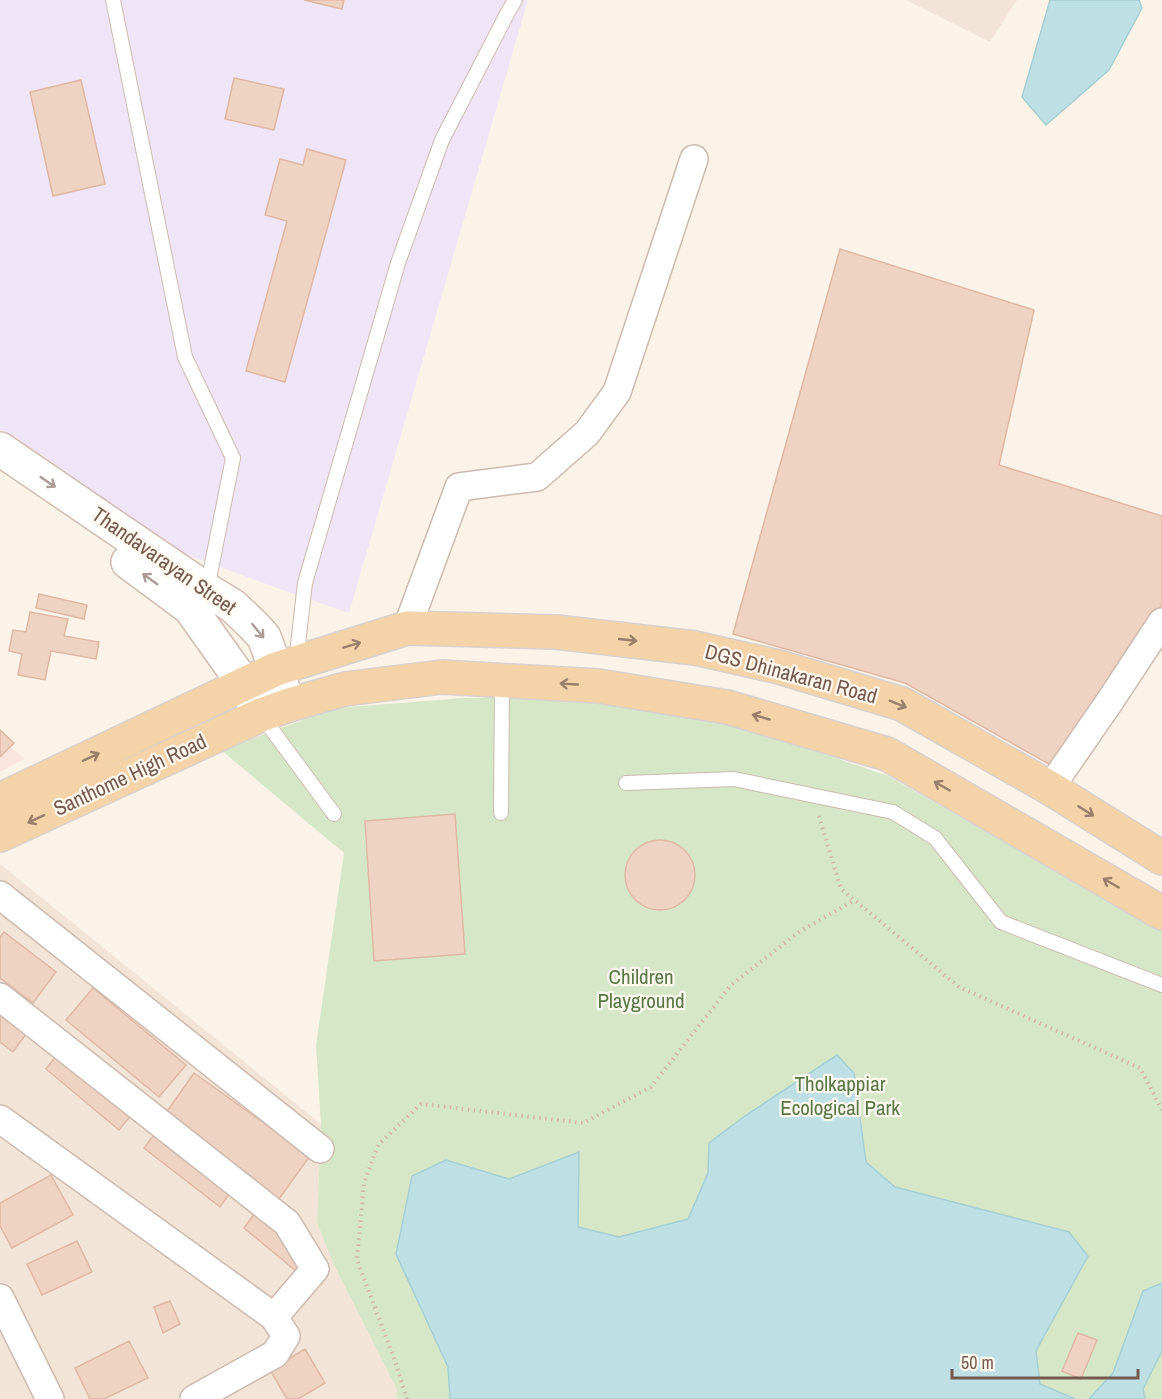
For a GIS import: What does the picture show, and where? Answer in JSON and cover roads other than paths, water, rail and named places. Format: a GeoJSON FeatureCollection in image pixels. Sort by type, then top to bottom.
{"type":"FeatureCollection","features":[{"type":"Feature","properties":{"kind":"main road","name":"DGS Dhinakaran Road"},"geometry":{"type":"LineString","coordinates":[[244,684],[286,665],[407,628],[556,632],[695,648],[779,667],[902,704],[1050,788],[1162,858]]}},
{"type":"Feature","properties":{"kind":"main road"},"geometry":{"type":"LineString","coordinates":[[275,710],[345,689],[442,677],[598,686],[727,707],[887,754],[1162,913]]}},
{"type":"Feature","properties":{"kind":"main road","name":"Santhome High Road"},"geometry":{"type":"LineString","coordinates":[[0,800],[244,684]]}},
{"type":"Feature","properties":{"kind":"main road","name":"Santhome High Road"},"geometry":{"type":"LineString","coordinates":[[0,836],[275,710]]}},
{"type":"Feature","properties":{"kind":"street"},"geometry":{"type":"LineString","coordinates":[[407,628],[459,487],[537,477],[587,433],[617,392],[694,159]]}},
{"type":"Feature","properties":{"kind":"street","name":"Thandavarayan Street"},"geometry":{"type":"LineString","coordinates":[[0,449],[198,599],[244,684],[275,710],[286,665],[264,637],[233,606],[198,599],[129,563],[0,475]]}},
{"type":"Feature","properties":{"kind":"street"},"geometry":{"type":"LineString","coordinates":[[1050,788],[1162,622]]}},
{"type":"Feature","properties":{"kind":"street"},"geometry":{"type":"LineString","coordinates":[[0,895],[320,1149]]}},
{"type":"Feature","properties":{"kind":"street"},"geometry":{"type":"LineString","coordinates":[[0,997],[287,1223],[315,1269],[274,1317]]}},
{"type":"Feature","properties":{"kind":"street"},"geometry":{"type":"LineString","coordinates":[[0,1119],[274,1317],[286,1336],[275,1354],[194,1399]]}},
{"type":"Feature","properties":{"kind":"street"},"geometry":{"type":"LineString","coordinates":[[0,1299],[50,1399]]}},
{"type":"Feature","properties":{"kind":"lane"},"geometry":{"type":"LineString","coordinates":[[113,0],[185,357],[233,458],[198,599]]}},
{"type":"Feature","properties":{"kind":"lane"},"geometry":{"type":"LineString","coordinates":[[286,665],[305,583],[398,263],[442,140],[515,0]]}},
{"type":"Feature","properties":{"kind":"lane"},"geometry":{"type":"LineString","coordinates":[[501,813],[502,681]]}},
{"type":"Feature","properties":{"kind":"lane"},"geometry":{"type":"LineString","coordinates":[[275,710],[334,814]]}},
{"type":"Feature","properties":{"kind":"lane"},"geometry":{"type":"LineString","coordinates":[[626,783],[735,778],[893,812],[935,838],[1001,922],[1162,985]]}},
{"type":"Feature","properties":{"kind":"water"},"geometry":{"type":"Polygon","coordinates":[[[1050,0],[1139,0],[1142,8],[1109,70],[1046,125],[1022,97],[1050,0]]]}},
{"type":"Feature","properties":{"kind":"water"},"geometry":{"type":"Polygon","coordinates":[[[837,1055],[854,1073],[866,1162],[895,1187],[1069,1232],[1088,1256],[1036,1351],[1040,1384],[1075,1399],[450,1399],[448,1367],[396,1254],[412,1176],[446,1160],[509,1179],[579,1152],[578,1227],[619,1237],[688,1219],[708,1173],[709,1143],[742,1118],[837,1055]]]}},
{"type":"Feature","properties":{"kind":"water"},"geometry":{"type":"Polygon","coordinates":[[[1162,1283],[1162,1351],[1143,1389],[1145,1399],[1089,1399],[1113,1373],[1143,1291],[1162,1283]]]}},
{"type":"Feature","properties":{"kind":"park label","name":"Children Playground"},"geometry":{"type":"Point","coordinates":[641,989]}},
{"type":"Feature","properties":{"kind":"park label","name":"Tholkappiar Ecological Park"},"geometry":{"type":"Point","coordinates":[840,1096]}}]}
